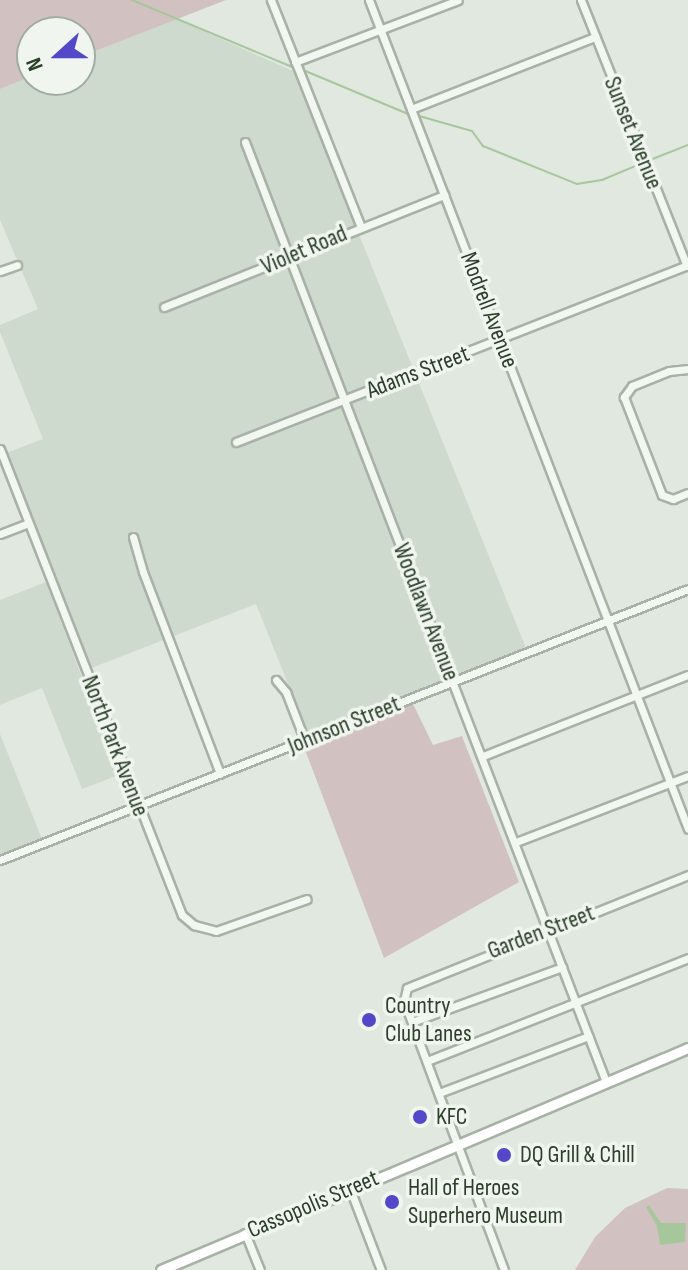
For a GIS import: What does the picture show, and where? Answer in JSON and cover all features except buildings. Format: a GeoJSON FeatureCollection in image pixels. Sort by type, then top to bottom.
{"type":"FeatureCollection","features":[{"type":"Feature","properties":{"kind":"main road","name":"Cassopolis Street"},"geometry":{"type":"LineString","coordinates":[[161,1270],[688,1048]]}},
{"type":"Feature","properties":{"kind":"street"},"geometry":{"type":"LineString","coordinates":[[271,0],[361,227]]}},
{"type":"Feature","properties":{"kind":"street","name":"Modrell Avenue"},"geometry":{"type":"LineString","coordinates":[[369,0],[688,829]]}},
{"type":"Feature","properties":{"kind":"street"},"geometry":{"type":"LineString","coordinates":[[295,62],[458,0]]}},
{"type":"Feature","properties":{"kind":"street","name":"Sunset Avenue"},"geometry":{"type":"LineString","coordinates":[[581,0],[688,265]]}},
{"type":"Feature","properties":{"kind":"street"},"geometry":{"type":"LineString","coordinates":[[411,109],[595,37]]}},
{"type":"Feature","properties":{"kind":"street","name":"Woodlawn Avenue"},"geometry":{"type":"LineString","coordinates":[[245,142],[606,1082]]}},
{"type":"Feature","properties":{"kind":"street","name":"Violet Road"},"geometry":{"type":"LineString","coordinates":[[164,307],[444,195]]}},
{"type":"Feature","properties":{"kind":"street"},"geometry":{"type":"LineString","coordinates":[[0,271],[17,265]]}},
{"type":"Feature","properties":{"kind":"street","name":"Adams Street"},"geometry":{"type":"LineString","coordinates":[[236,442],[688,265]]}},
{"type":"Feature","properties":{"kind":"street"},"geometry":{"type":"LineString","coordinates":[[687,495],[673,499],[662,495],[624,397],[632,386],[669,371],[688,369]]}},
{"type":"Feature","properties":{"kind":"street","name":"North Park Avenue"},"geometry":{"type":"LineString","coordinates":[[0,449],[182,915],[194,925],[216,931],[307,899]]}},
{"type":"Feature","properties":{"kind":"street"},"geometry":{"type":"LineString","coordinates":[[0,534],[28,523]]}},
{"type":"Feature","properties":{"kind":"street"},"geometry":{"type":"LineString","coordinates":[[133,537],[143,572],[220,774]]}},
{"type":"Feature","properties":{"kind":"street","name":"Johnson Street"},"geometry":{"type":"LineString","coordinates":[[0,860],[688,589]]}},
{"type":"Feature","properties":{"kind":"street"},"geometry":{"type":"LineString","coordinates":[[483,756],[688,675]]}},
{"type":"Feature","properties":{"kind":"street"},"geometry":{"type":"LineString","coordinates":[[276,680],[286,692],[305,741]]}},
{"type":"Feature","properties":{"kind":"street"},"geometry":{"type":"LineString","coordinates":[[516,842],[688,776]]}},
{"type":"Feature","properties":{"kind":"street","name":"Garden Street"},"geometry":{"type":"LineString","coordinates":[[412,1022],[404,1001],[407,988],[421,980],[688,875]]}},
{"type":"Feature","properties":{"kind":"street"},"geometry":{"type":"LineString","coordinates":[[427,1061],[688,958]]}},
{"type":"Feature","properties":{"kind":"street"},"geometry":{"type":"LineString","coordinates":[[504,1270],[412,1022],[562,967]]}},
{"type":"Feature","properties":{"kind":"street"},"geometry":{"type":"LineString","coordinates":[[439,1093],[588,1036]]}},
{"type":"Feature","properties":{"kind":"street"},"geometry":{"type":"LineString","coordinates":[[350,1189],[381,1270]]}},
{"type":"Feature","properties":{"kind":"street"},"geometry":{"type":"LineString","coordinates":[[245,1233],[260,1270]]}},
{"type":"Feature","properties":{"kind":"shaded area"},"geometry":{"type":"Polygon","coordinates":[[[0,0],[226,0],[96,51],[96,16],[16,16],[16,82],[0,89],[0,0]]]}},
{"type":"Feature","properties":{"kind":"shaded area"},"geometry":{"type":"Polygon","coordinates":[[[176,19],[293,71],[526,648],[308,734],[256,604],[89,669],[6,453],[43,439],[0,332],[0,325],[38,309],[0,220],[0,89],[16,82],[16,96],[96,96],[96,51],[176,19]]]}},
{"type":"Feature","properties":{"kind":"shaded area"},"geometry":{"type":"Polygon","coordinates":[[[46,582],[119,775],[82,789],[42,688],[0,705],[0,600],[46,582]]]}},
{"type":"Feature","properties":{"kind":"shaded area"},"geometry":{"type":"Polygon","coordinates":[[[413,704],[433,745],[462,736],[519,882],[384,958],[304,747],[413,704]]]}},
{"type":"Feature","properties":{"kind":"shaded area"},"geometry":{"type":"Polygon","coordinates":[[[0,734],[42,839],[0,856],[0,734]]]}},
{"type":"Feature","properties":{"kind":"shaded area"},"geometry":{"type":"Polygon","coordinates":[[[667,1188],[688,1189],[688,1270],[575,1270],[595,1237],[625,1208],[667,1188]]]}},
{"type":"Feature","properties":{"kind":"shaded area"},"geometry":{"type":"Polygon","coordinates":[[[649,1205],[661,1223],[686,1223],[685,1242],[660,1245],[657,1226],[646,1207],[649,1205]]]}},
{"type":"Feature","properties":{"kind":"waterway"},"geometry":{"type":"LineString","coordinates":[[132,0],[292,67]]}},
{"type":"Feature","properties":{"kind":"waterway"},"geometry":{"type":"LineString","coordinates":[[303,70],[408,114]]}},
{"type":"Feature","properties":{"kind":"waterway"},"geometry":{"type":"LineString","coordinates":[[419,116],[472,131],[483,146],[577,184],[602,180],[640,164]]}},
{"type":"Feature","properties":{"kind":"waterway"},"geometry":{"type":"LineString","coordinates":[[650,160],[688,145]]}},
{"type":"Feature","properties":{"kind":"place","name":"Country Club Lanes"},"geometry":{"type":"Point","coordinates":[369,1020]}},
{"type":"Feature","properties":{"kind":"place","name":"KFC"},"geometry":{"type":"Point","coordinates":[420,1117]}},
{"type":"Feature","properties":{"kind":"place","name":"DQ Grill & Chill"},"geometry":{"type":"Point","coordinates":[504,1155]}},
{"type":"Feature","properties":{"kind":"place","name":"Hall of Heroes Superhero Museum"},"geometry":{"type":"Point","coordinates":[392,1202]}}]}
